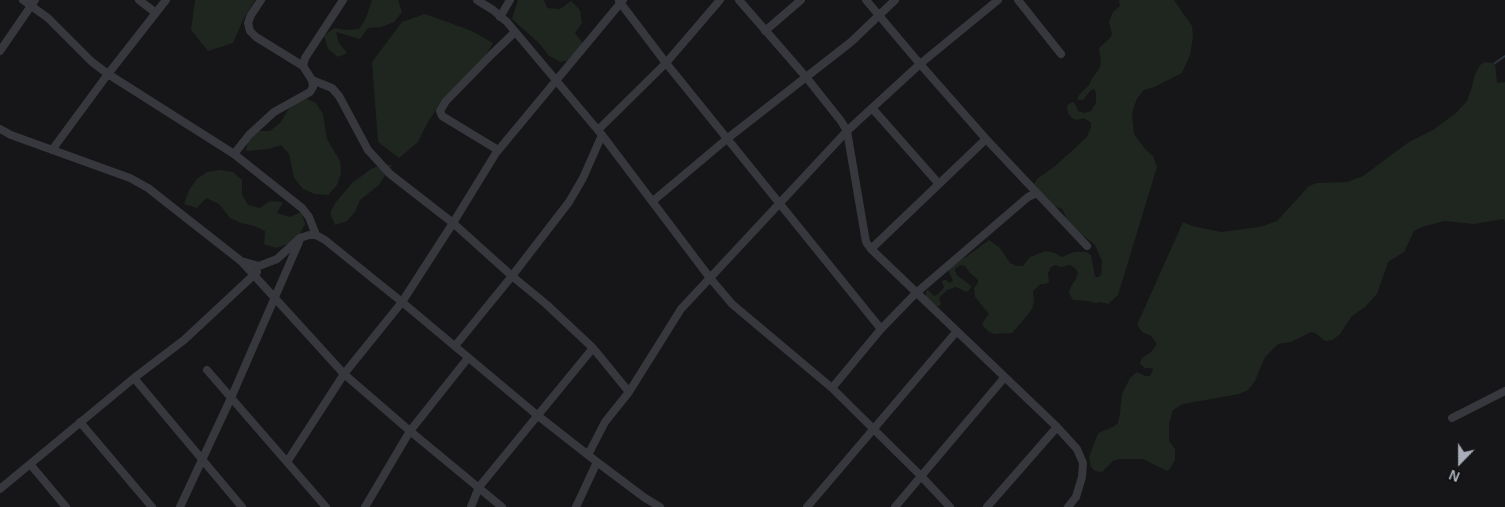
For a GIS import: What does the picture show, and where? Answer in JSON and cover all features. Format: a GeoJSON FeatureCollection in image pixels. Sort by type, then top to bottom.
{"type":"FeatureCollection","features":[{"type":"Feature","properties":{"kind":"street"},"geometry":{"type":"LineString","coordinates":[[23,0],[34,3],[92,62],[108,74],[234,154],[302,208],[309,217],[316,235]]}},
{"type":"Feature","properties":{"kind":"street"},"geometry":{"type":"LineString","coordinates":[[139,0],[156,13]]}},
{"type":"Feature","properties":{"kind":"street"},"geometry":{"type":"LineString","coordinates":[[52,150],[166,0]]}},
{"type":"Feature","properties":{"kind":"street"},"geometry":{"type":"LineString","coordinates":[[234,154],[249,135],[274,112],[310,92],[313,87],[312,80],[303,66],[256,37],[250,31],[248,23],[261,0]]}},
{"type":"Feature","properties":{"kind":"street"},"geometry":{"type":"LineString","coordinates":[[303,66],[305,58],[343,0]]}},
{"type":"Feature","properties":{"kind":"street"},"geometry":{"type":"LineString","coordinates":[[476,0],[493,10],[515,32],[600,133],[710,278],[732,304],[832,388],[950,507]]}},
{"type":"Feature","properties":{"kind":"street"},"geometry":{"type":"LineString","coordinates":[[500,17],[510,0]]}},
{"type":"Feature","properties":{"kind":"street"},"geometry":{"type":"LineString","coordinates":[[455,346],[569,202],[583,178],[600,133],[666,63],[720,0]]}},
{"type":"Feature","properties":{"kind":"street"},"geometry":{"type":"LineString","coordinates":[[739,0],[806,77],[841,121],[846,131],[866,242],[871,249],[1057,427],[1077,449],[1083,463],[1082,477],[1076,497],[1068,507]]}},
{"type":"Feature","properties":{"kind":"street"},"geometry":{"type":"LineString","coordinates":[[765,31],[801,0]]}},
{"type":"Feature","properties":{"kind":"street"},"geometry":{"type":"LineString","coordinates":[[866,0],[986,139],[1087,246]]}},
{"type":"Feature","properties":{"kind":"street"},"geometry":{"type":"LineString","coordinates":[[653,201],[728,138],[851,42],[895,0]]}},
{"type":"Feature","properties":{"kind":"street"},"geometry":{"type":"LineString","coordinates":[[588,455],[605,422],[629,392],[681,309],[846,131],[920,64],[998,0]]}},
{"type":"Feature","properties":{"kind":"street"},"geometry":{"type":"LineString","coordinates":[[1018,0],[1060,54]]}},
{"type":"Feature","properties":{"kind":"street"},"geometry":{"type":"LineString","coordinates":[[287,462],[344,374],[402,302],[498,150],[621,1],[666,63],[881,329]]}},
{"type":"Feature","properties":{"kind":"street"},"geometry":{"type":"LineString","coordinates":[[0,51],[34,3]]}},
{"type":"Feature","properties":{"kind":"street"},"geometry":{"type":"LineString","coordinates":[[498,150],[442,116],[440,111],[446,101],[515,32]]}},
{"type":"Feature","properties":{"kind":"street"},"geometry":{"type":"LineString","coordinates":[[312,80],[332,88],[339,96],[368,150],[390,174],[453,223],[546,304],[593,348],[629,392]]}},
{"type":"Feature","properties":{"kind":"street"},"geometry":{"type":"LineString","coordinates":[[872,108],[939,184]]}},
{"type":"Feature","properties":{"kind":"street"},"geometry":{"type":"LineString","coordinates":[[0,129],[130,178],[148,188],[241,261],[344,374],[502,507]]}},
{"type":"Feature","properties":{"kind":"street"},"geometry":{"type":"LineString","coordinates":[[871,249],[986,139]]}},
{"type":"Feature","properties":{"kind":"street"},"geometry":{"type":"LineString","coordinates":[[832,388],[881,329],[916,292],[1028,198],[1037,193]]}},
{"type":"Feature","properties":{"kind":"street"},"geometry":{"type":"LineString","coordinates":[[241,261],[259,266],[277,258],[300,238],[316,235],[326,240],[537,415],[645,498],[660,507]]}},
{"type":"Feature","properties":{"kind":"street"},"geometry":{"type":"LineString","coordinates":[[180,507],[231,398],[300,238]]}},
{"type":"Feature","properties":{"kind":"street"},"geometry":{"type":"LineString","coordinates":[[0,489],[134,378],[184,340],[265,264]]}},
{"type":"Feature","properties":{"kind":"street"},"geometry":{"type":"LineString","coordinates":[[808,507],[957,332]]}},
{"type":"Feature","properties":{"kind":"street"},"geometry":{"type":"LineString","coordinates":[[471,507],[479,488],[593,348]]}},
{"type":"Feature","properties":{"kind":"street"},"geometry":{"type":"LineString","coordinates":[[365,507],[410,431],[468,358]]}},
{"type":"Feature","properties":{"kind":"street"},"geometry":{"type":"LineString","coordinates":[[208,370],[326,507]]}},
{"type":"Feature","properties":{"kind":"street"},"geometry":{"type":"LineString","coordinates":[[134,378],[242,507]]}},
{"type":"Feature","properties":{"kind":"street"},"geometry":{"type":"LineString","coordinates":[[895,507],[1004,378]]}},
{"type":"Feature","properties":{"kind":"street"},"geometry":{"type":"LineString","coordinates":[[1452,418],[1505,391]]}},
{"type":"Feature","properties":{"kind":"street"},"geometry":{"type":"LineString","coordinates":[[80,422],[152,507]]}},
{"type":"Feature","properties":{"kind":"street"},"geometry":{"type":"LineString","coordinates":[[987,507],[1057,427]]}},
{"type":"Feature","properties":{"kind":"street"},"geometry":{"type":"LineString","coordinates":[[576,507],[597,462]]}},
{"type":"Feature","properties":{"kind":"street"},"geometry":{"type":"LineString","coordinates":[[30,464],[66,507]]}},
{"type":"Feature","properties":{"kind":"shaded area"},"geometry":{"type":"Polygon","coordinates":[[[195,0],[255,0],[243,20],[233,43],[208,51],[191,30],[195,0]]]}},
{"type":"Feature","properties":{"kind":"shaded area"},"geometry":{"type":"Polygon","coordinates":[[[372,0],[398,0],[402,12],[394,22],[381,27],[368,28],[360,39],[336,32],[339,43],[347,53],[338,57],[328,49],[324,36],[334,28],[346,30],[359,29],[366,18],[372,0]]]}},
{"type":"Feature","properties":{"kind":"shaded area"},"geometry":{"type":"Polygon","coordinates":[[[518,0],[544,0],[547,8],[560,9],[571,1],[580,10],[582,23],[575,33],[582,42],[584,54],[572,60],[560,62],[548,55],[540,44],[512,19],[518,0]]]}},
{"type":"Feature","properties":{"kind":"shaded area"},"geometry":{"type":"Polygon","coordinates":[[[1119,0],[1174,0],[1192,26],[1193,37],[1190,55],[1182,73],[1144,90],[1134,106],[1132,115],[1134,134],[1153,156],[1157,167],[1118,295],[1108,304],[1073,300],[1069,293],[1078,273],[1076,269],[1070,265],[1061,267],[1055,265],[1051,267],[1048,273],[1049,282],[1041,284],[1033,291],[1034,302],[1032,309],[1026,317],[1012,333],[995,334],[989,332],[982,325],[989,314],[975,297],[974,288],[978,280],[965,266],[961,265],[955,271],[971,288],[966,292],[956,287],[947,290],[939,298],[940,306],[936,306],[926,297],[926,291],[928,290],[934,296],[938,294],[944,287],[942,281],[946,280],[949,283],[953,281],[948,270],[956,262],[989,240],[1000,248],[1010,263],[1017,266],[1023,266],[1030,257],[1046,251],[1062,257],[1074,252],[1087,252],[1091,255],[1095,277],[1101,275],[1102,261],[1095,245],[1070,225],[1062,209],[1042,202],[1032,188],[1037,179],[1054,167],[1087,137],[1091,123],[1084,118],[1077,120],[1072,118],[1068,113],[1067,106],[1073,102],[1078,111],[1084,113],[1091,111],[1096,103],[1094,89],[1083,100],[1077,100],[1099,69],[1101,62],[1099,48],[1112,34],[1109,22],[1113,12],[1120,6],[1119,0]]]}},
{"type":"Feature","properties":{"kind":"shaded area"},"geometry":{"type":"Polygon","coordinates":[[[425,14],[472,31],[493,43],[480,65],[443,100],[429,120],[418,142],[399,158],[378,142],[372,62],[402,22],[425,14]]]}},
{"type":"Feature","properties":{"kind":"shaded area"},"geometry":{"type":"Polygon","coordinates":[[[1485,62],[1495,63],[1497,83],[1505,82],[1505,223],[1504,219],[1474,224],[1444,221],[1414,231],[1404,252],[1388,262],[1377,294],[1365,307],[1352,316],[1340,334],[1333,340],[1325,341],[1311,332],[1291,342],[1278,344],[1265,357],[1255,381],[1248,390],[1239,394],[1183,404],[1173,410],[1169,423],[1169,441],[1175,449],[1175,460],[1170,469],[1167,471],[1143,459],[1120,459],[1113,461],[1102,472],[1095,471],[1091,467],[1089,457],[1098,433],[1118,423],[1122,394],[1130,378],[1137,372],[1150,376],[1152,372],[1153,368],[1145,368],[1140,364],[1142,358],[1151,352],[1157,344],[1151,336],[1142,332],[1137,325],[1183,222],[1192,226],[1221,232],[1260,227],[1277,221],[1309,186],[1317,183],[1347,182],[1363,176],[1409,142],[1433,130],[1456,113],[1467,101],[1474,77],[1480,65],[1485,62]]]}},
{"type":"Feature","properties":{"kind":"shaded area"},"geometry":{"type":"Polygon","coordinates":[[[305,98],[316,103],[323,114],[327,139],[340,161],[341,173],[337,185],[328,195],[315,194],[303,189],[294,178],[289,154],[281,145],[269,149],[246,151],[248,139],[258,131],[270,131],[280,123],[293,102],[305,98]]]}},
{"type":"Feature","properties":{"kind":"shaded area"},"geometry":{"type":"Polygon","coordinates":[[[383,164],[392,165],[379,185],[360,200],[355,212],[347,221],[335,225],[330,213],[336,202],[352,183],[371,169],[383,164]]]}},
{"type":"Feature","properties":{"kind":"shaded area"},"geometry":{"type":"Polygon","coordinates":[[[220,170],[233,172],[242,180],[242,194],[248,205],[260,208],[270,201],[283,202],[277,213],[290,217],[301,212],[305,224],[299,236],[288,244],[276,248],[264,244],[265,231],[230,218],[219,204],[206,198],[197,208],[184,204],[189,190],[197,179],[207,172],[220,170]]]}},
{"type":"Feature","properties":{"kind":"waterway"},"geometry":{"type":"LineString","coordinates":[[1495,63],[1505,56]]}}]}
